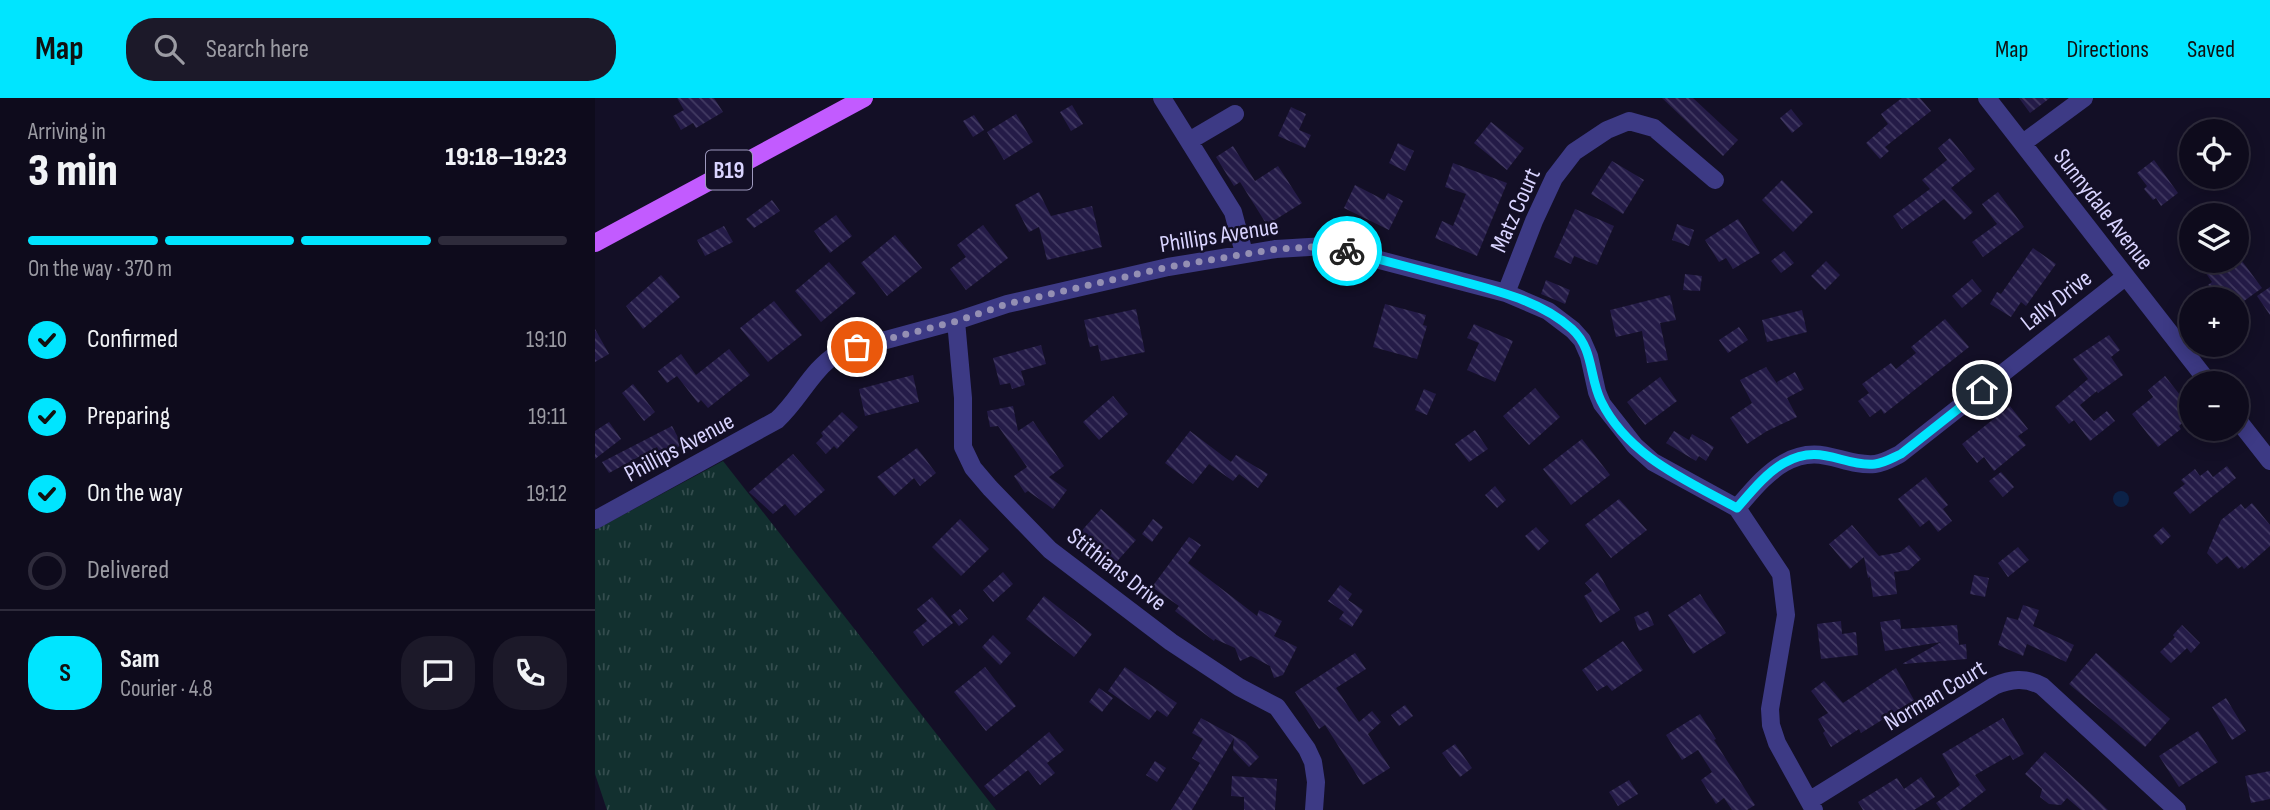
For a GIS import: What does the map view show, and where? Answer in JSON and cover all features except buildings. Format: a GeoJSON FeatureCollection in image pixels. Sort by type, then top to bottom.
{"type":"FeatureCollection","features":[{"type":"Feature","properties":{"kind":"main road","name":"B19"},"geometry":{"type":"LineString","coordinates":[[595,243],[864,98]]}},
{"type":"Feature","properties":{"kind":"street"},"geometry":{"type":"LineString","coordinates":[[1162,98],[1233,212],[1244,253]]}},
{"type":"Feature","properties":{"kind":"street","name":"Sunnydale Avenue"},"geometry":{"type":"LineString","coordinates":[[1987,98],[2200,371]]}},
{"type":"Feature","properties":{"kind":"street"},"geometry":{"type":"LineString","coordinates":[[2023,144],[2084,98]]}},
{"type":"Feature","properties":{"kind":"street"},"geometry":{"type":"LineString","coordinates":[[1189,141],[1235,114]]}},
{"type":"Feature","properties":{"kind":"street","name":"Matz Court"},"geometry":{"type":"LineString","coordinates":[[1506,293],[1554,178],[1574,152],[1607,130],[1629,121],[1654,128],[1715,180]]}},
{"type":"Feature","properties":{"kind":"street","name":"Phillips Avenue"},"geometry":{"type":"LineString","coordinates":[[595,520],[777,420],[789,410],[824,362],[838,353],[1021,301],[1168,267],[1244,253],[1326,246],[1506,293],[1548,311],[1582,340],[1602,404],[1635,446],[1653,462],[1737,508],[1761,540],[1781,574],[1786,615],[1770,709],[1771,725],[1777,743],[1812,806]]}},
{"type":"Feature","properties":{"kind":"street","name":"Lally Drive"},"geometry":{"type":"LineString","coordinates":[[1737,508],[1773,471],[1785,462],[1801,456],[1822,454],[1874,464],[1901,454],[2125,276]]}},
{"type":"Feature","properties":{"kind":"street","name":"Stithians Drive"},"geometry":{"type":"LineString","coordinates":[[957,321],[963,398],[963,447],[973,468],[1051,550],[1171,642],[1239,687],[1277,707],[1314,762],[1314,810]]}},
{"type":"Feature","properties":{"kind":"street"},"geometry":{"type":"LineString","coordinates":[[2249,434],[2270,461]]}},
{"type":"Feature","properties":{"kind":"street","name":"Norman Court"},"geometry":{"type":"LineString","coordinates":[[1812,806],[1984,692],[2006,681],[2019,679],[2042,686],[2176,810]]}},
{"type":"Feature","properties":{"kind":"green space"},"geometry":{"type":"Polygon","coordinates":[[[723,461],[996,810],[607,810],[595,774],[595,530],[723,461]]]}},
{"type":"Feature","properties":{"kind":"water"},"geometry":{"type":"Polygon","coordinates":[[[2121,491],[2127,493],[2127,505],[2121,507],[2115,505],[2113,499],[2115,493],[2121,491]]]}},
{"type":"Feature","properties":{"kind":"way so far"},"geometry":{"type":"LineString","coordinates":[[857,347],[957,321],[1007,304],[1168,267],[1276,249],[1326,246],[1347,251]]}},
{"type":"Feature","properties":{"kind":"route"},"geometry":{"type":"LineString","coordinates":[[1347,251],[1506,293],[1548,311],[1582,340],[1602,404],[1635,446],[1653,462],[1737,508],[1773,471],[1785,462],[1801,456],[1830,455],[1874,464],[1901,454],[1982,390]]}}]}
